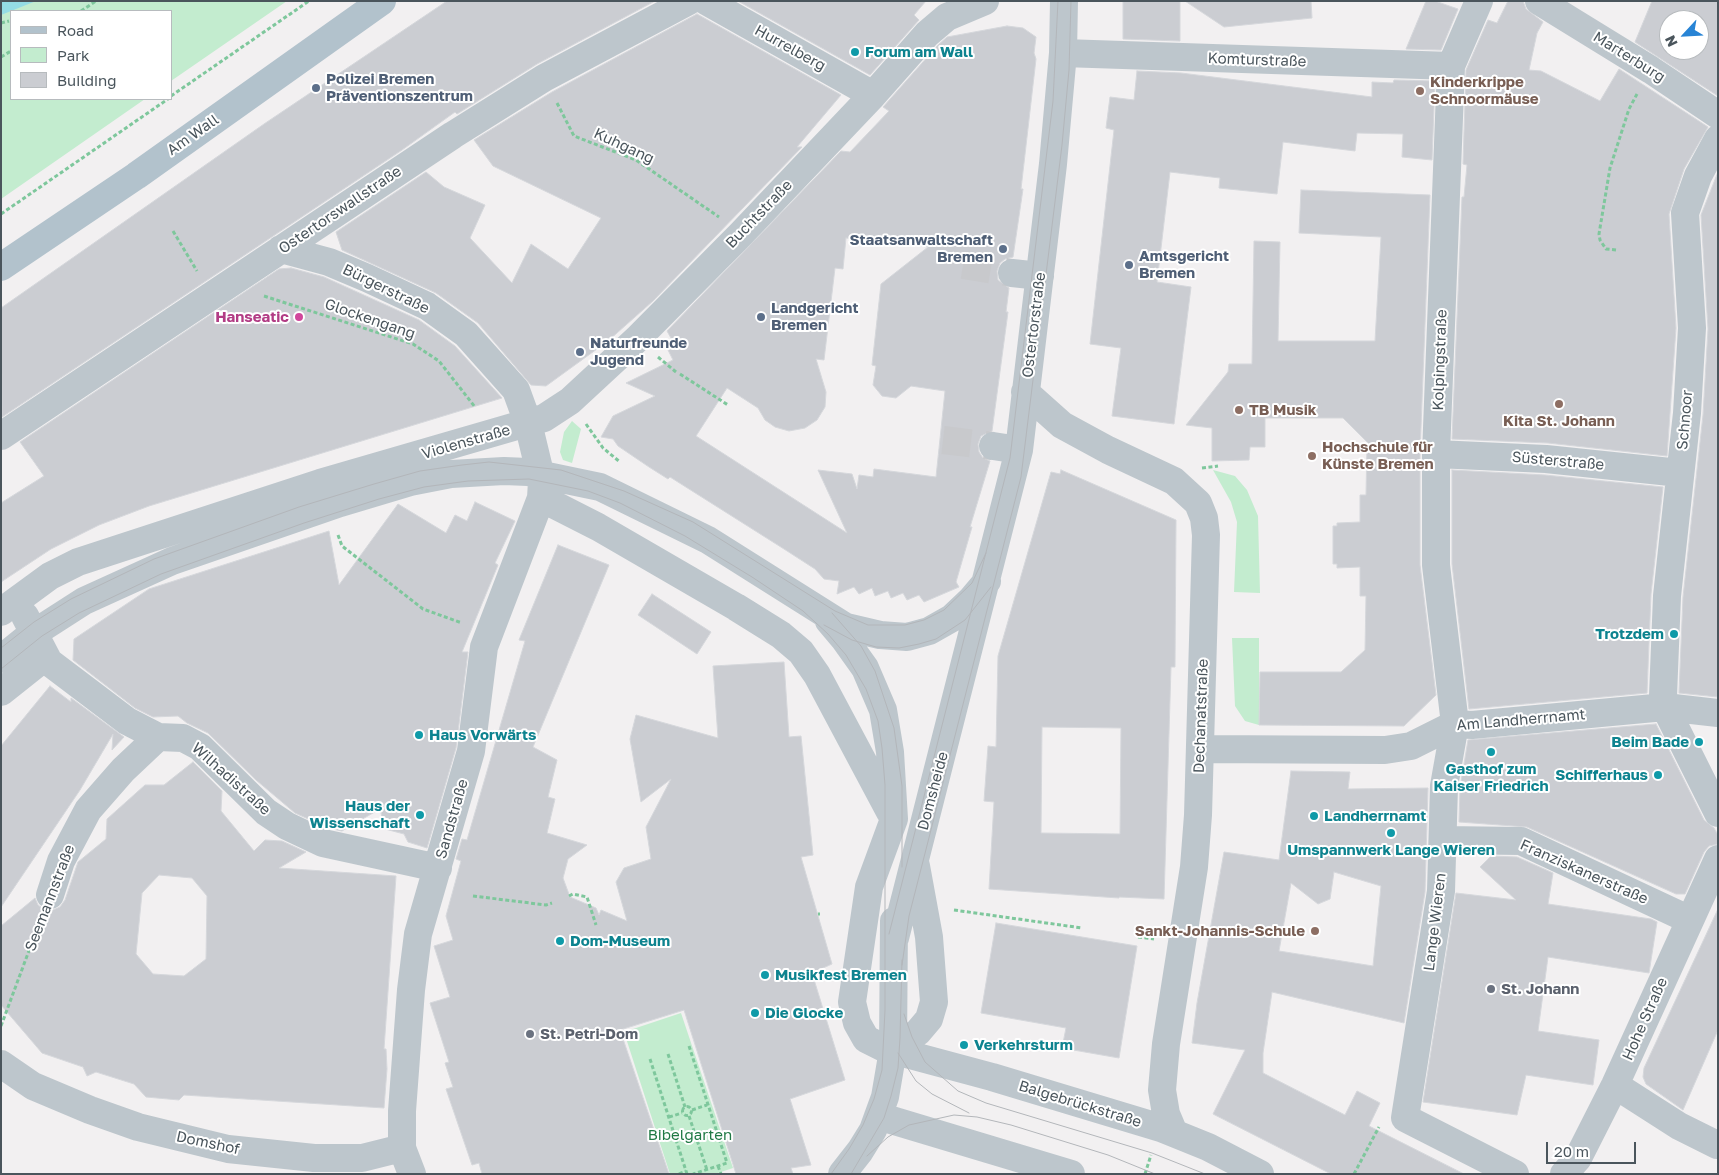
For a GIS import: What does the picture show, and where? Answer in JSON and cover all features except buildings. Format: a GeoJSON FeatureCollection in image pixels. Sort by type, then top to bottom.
{"type":"FeatureCollection","features":[{"type":"Feature","properties":{"kind":"main road","name":"Am Wall"},"geometry":{"type":"LineString","coordinates":[[1,267],[136,176],[382,1]]}},
{"type":"Feature","properties":{"kind":"street","name":"Ostertorswallstraße"},"geometry":{"type":"LineString","coordinates":[[1,436],[453,135],[544,78],[690,1]]}},
{"type":"Feature","properties":{"kind":"street","name":"Hurrelberg"},"geometry":{"type":"LineString","coordinates":[[706,1],[873,95]]}},
{"type":"Feature","properties":{"kind":"street","name":"Buchtstraße"},"geometry":{"type":"LineString","coordinates":[[528,423],[544,418],[570,401],[608,367],[741,234],[873,95],[927,34],[948,16],[985,1]]}},
{"type":"Feature","properties":{"kind":"street","name":"Ostertorstraße"},"geometry":{"type":"LineString","coordinates":[[971,644],[987,581],[1006,448],[1025,392],[1040,276],[1062,53],[1064,1]]}},
{"type":"Feature","properties":{"kind":"street","name":"Kolpingstraße"},"geometry":{"type":"LineString","coordinates":[[1455,724],[1436,565],[1436,454],[1451,66],[1479,1]]}},
{"type":"Feature","properties":{"kind":"street","name":"Marterburg"},"geometry":{"type":"LineString","coordinates":[[1539,1],[1652,70],[1718,115]]}},
{"type":"Feature","properties":{"kind":"street","name":"Komturstraße"},"geometry":{"type":"LineString","coordinates":[[1062,53],[1451,66]]}},
{"type":"Feature","properties":{"kind":"street","name":"Schnoor"},"geometry":{"type":"LineString","coordinates":[[1665,707],[1663,696],[1667,596],[1687,413],[1692,328],[1685,213],[1698,176],[1718,139]]}},
{"type":"Feature","properties":{"kind":"street","name":"Bürgerstraße"},"geometry":{"type":"LineString","coordinates":[[281,249],[329,262],[427,306],[466,334],[516,390],[528,423]]}},
{"type":"Feature","properties":{"kind":"street"},"geometry":{"type":"LineString","coordinates":[[1012,272],[1040,276]]}},
{"type":"Feature","properties":{"kind":"street","name":"Dechanatstraße"},"geometry":{"type":"LineString","coordinates":[[1025,392],[1062,425],[1108,450],[1174,481],[1198,504],[1204,518],[1206,535],[1201,750],[1194,867],[1163,1068],[1162,1090],[1166,1114],[1174,1133]]}},
{"type":"Feature","properties":{"kind":"street","name":"Violenstraße"},"geometry":{"type":"LineString","coordinates":[[10,605],[50,576],[78,562],[320,483],[528,423],[540,486]]}},
{"type":"Feature","properties":{"kind":"street","name":"Süsterstraße"},"geometry":{"type":"LineString","coordinates":[[1436,454],[1546,459],[1680,473]]}},
{"type":"Feature","properties":{"kind":"street"},"geometry":{"type":"LineString","coordinates":[[1,692],[39,645],[84,601],[172,561],[340,502],[410,482],[451,474],[504,470],[540,486],[600,487],[708,540],[819,612],[855,630],[880,635],[907,637],[928,631],[952,618],[987,581]]}},
{"type":"Feature","properties":{"kind":"street","name":"Sandstraße"},"geometry":{"type":"LineString","coordinates":[[402,1148],[410,999],[418,934],[471,751],[484,647],[540,486]]}},
{"type":"Feature","properties":{"kind":"street","name":"Domsheide"},"geometry":{"type":"LineString","coordinates":[[540,486],[598,527],[774,630],[801,652],[810,664],[894,819],[895,938],[893,1050],[885,1097],[878,1116],[860,1151],[842,1174]]}},
{"type":"Feature","properties":{"kind":"street","name":"Wilhadistraße"},"geometry":{"type":"LineString","coordinates":[[10,605],[39,645],[127,721],[158,737],[183,738],[200,747],[266,812],[287,826],[323,843],[438,868]]}},
{"type":"Feature","properties":{"kind":"street"},"geometry":{"type":"LineString","coordinates":[[819,612],[842,635],[865,668],[883,710],[890,752],[894,819],[915,858],[929,937],[934,1002],[929,1019],[918,1032],[893,1050]]}},
{"type":"Feature","properties":{"kind":"street","name":"Domsheide"},"geometry":{"type":"LineString","coordinates":[[895,938],[971,644]]}},
{"type":"Feature","properties":{"kind":"street"},"geometry":{"type":"LineString","coordinates":[[1,659],[39,645]]}},
{"type":"Feature","properties":{"kind":"street"},"geometry":{"type":"LineString","coordinates":[[1665,707],[1718,813]]}},
{"type":"Feature","properties":{"kind":"street","name":"Am Landherrnamt"},"geometry":{"type":"LineString","coordinates":[[1201,750],[1385,750],[1412,746],[1455,724],[1472,725],[1665,707],[1718,713]]}},
{"type":"Feature","properties":{"kind":"street","name":"Lange Wieren"},"geometry":{"type":"LineString","coordinates":[[1455,724],[1444,786],[1441,891],[1405,1118],[1515,1174]]}},
{"type":"Feature","properties":{"kind":"street","name":"Seemannstraße"},"geometry":{"type":"LineString","coordinates":[[50,895],[61,861],[88,810],[123,770],[158,737]]}},
{"type":"Feature","properties":{"kind":"street","name":"Balgebrückstraße"},"geometry":{"type":"LineString","coordinates":[[894,819],[869,887],[852,1002],[857,1023],[866,1039],[893,1050],[992,1077],[1174,1133],[1260,1174]]}},
{"type":"Feature","properties":{"kind":"street","name":"Franziskanerstraße"},"geometry":{"type":"LineString","coordinates":[[1443,840],[1521,841],[1690,920]]}},
{"type":"Feature","properties":{"kind":"street","name":"Hohe Straße"},"geometry":{"type":"LineString","coordinates":[[1564,1174],[1578,1158],[1615,1085],[1718,859]]}},
{"type":"Feature","properties":{"kind":"street"},"geometry":{"type":"LineString","coordinates":[[855,984],[876,954],[895,938]]}},
{"type":"Feature","properties":{"kind":"street","name":"Domshof"},"geometry":{"type":"LineString","coordinates":[[1,1064],[33,1086],[90,1110],[138,1126],[228,1149],[314,1158],[362,1158],[402,1148]]}},
{"type":"Feature","properties":{"kind":"street"},"geometry":{"type":"LineString","coordinates":[[1615,1085],[1679,1126],[1717,1144]]}},
{"type":"Feature","properties":{"kind":"street"},"geometry":{"type":"LineString","coordinates":[[878,1116],[1072,1174]]}},
{"type":"Feature","properties":{"kind":"street"},"geometry":{"type":"LineString","coordinates":[[402,1148],[412,1174]]}},
{"type":"Feature","properties":{"kind":"path"},"geometry":{"type":"LineString","coordinates":[[82,10],[96,1]]}},
{"type":"Feature","properties":{"kind":"path"},"geometry":{"type":"LineString","coordinates":[[172,95],[309,1]]}},
{"type":"Feature","properties":{"kind":"path"},"geometry":{"type":"LineString","coordinates":[[1,23],[9,21]]}},
{"type":"Feature","properties":{"kind":"path"},"geometry":{"type":"LineString","coordinates":[[1616,250],[1606,249],[1600,240],[1599,234],[1610,168],[1629,109],[1652,70]]}},
{"type":"Feature","properties":{"kind":"path","name":"Kuhgang"},"geometry":{"type":"LineString","coordinates":[[544,78],[574,136],[636,160],[706,206],[741,234]]}},
{"type":"Feature","properties":{"kind":"path"},"geometry":{"type":"LineString","coordinates":[[1,214],[167,100]]}},
{"type":"Feature","properties":{"kind":"path"},"geometry":{"type":"LineString","coordinates":[[172,231],[200,275]]}},
{"type":"Feature","properties":{"kind":"path","name":"Glockengang"},"geometry":{"type":"LineString","coordinates":[[232,282],[250,291],[414,344],[439,361],[496,433]]}},
{"type":"Feature","properties":{"kind":"path"},"geometry":{"type":"LineString","coordinates":[[680,374],[728,405]]}},
{"type":"Feature","properties":{"kind":"path"},"geometry":{"type":"LineString","coordinates":[[570,401],[603,448],[627,466]]}},
{"type":"Feature","properties":{"kind":"path"},"geometry":{"type":"LineString","coordinates":[[1205,467],[1218,466]]}},
{"type":"Feature","properties":{"kind":"path"},"geometry":{"type":"LineString","coordinates":[[330,534],[337,532],[342,546],[423,609],[488,633]]}},
{"type":"Feature","properties":{"kind":"path"},"geometry":{"type":"LineString","coordinates":[[569,896],[574,894],[586,897],[596,925]]}},
{"type":"Feature","properties":{"kind":"path","name":"Seemannstraße"},"geometry":{"type":"LineString","coordinates":[[1,1026],[50,895]]}},
{"type":"Feature","properties":{"kind":"path"},"geometry":{"type":"LineString","coordinates":[[473,896],[546,905],[552,903]]}},
{"type":"Feature","properties":{"kind":"path"},"geometry":{"type":"LineString","coordinates":[[1016,918],[1082,928]]}},
{"type":"Feature","properties":{"kind":"path"},"geometry":{"type":"LineString","coordinates":[[689,1046],[727,1163],[694,1174]]}},
{"type":"Feature","properties":{"kind":"path"},"geometry":{"type":"LineString","coordinates":[[668,1054],[686,1107],[692,1110],[708,1105]]}},
{"type":"Feature","properties":{"kind":"path"},"geometry":{"type":"LineString","coordinates":[[650,1059],[687,1172],[679,1174]]}},
{"type":"Feature","properties":{"kind":"path"},"geometry":{"type":"LineString","coordinates":[[669,1117],[682,1113],[686,1107]]}},
{"type":"Feature","properties":{"kind":"path"},"geometry":{"type":"LineString","coordinates":[[692,1110],[689,1116],[706,1170]]}},
{"type":"Feature","properties":{"kind":"path"},"geometry":{"type":"LineString","coordinates":[[682,1113],[689,1116]]}},
{"type":"Feature","properties":{"kind":"path"},"geometry":{"type":"LineString","coordinates":[[1354,1174],[1368,1145]]}},
{"type":"Feature","properties":{"kind":"path"},"geometry":{"type":"LineString","coordinates":[[718,1166],[721,1174]]}},
{"type":"Feature","properties":{"kind":"green space"},"geometry":{"type":"Polygon","coordinates":[[[1,1],[287,1],[172,80],[172,10],[10,10],[10,100],[144,100],[1,199],[1,1]]]}},
{"type":"Feature","properties":{"kind":"green space"},"geometry":{"type":"Polygon","coordinates":[[[572,421],[581,429],[572,463],[563,460],[560,452],[564,432],[572,421]]]}},
{"type":"Feature","properties":{"kind":"green space"},"geometry":{"type":"Polygon","coordinates":[[[1213,470],[1235,476],[1247,490],[1258,516],[1260,593],[1234,592],[1237,522],[1231,502],[1213,470]]]}},
{"type":"Feature","properties":{"kind":"green space"},"geometry":{"type":"Polygon","coordinates":[[[1232,638],[1259,638],[1259,725],[1245,721],[1235,706],[1232,638]]]}},
{"type":"Feature","properties":{"kind":"green space","name":"Bibelgarten"},"geometry":{"type":"Polygon","coordinates":[[[681,1013],[733,1168],[715,1174],[670,1174],[624,1032],[681,1013]]]}},
{"type":"Feature","properties":{"kind":"water"},"geometry":{"type":"Polygon","coordinates":[[[1,1],[36,1],[10,10],[1,15],[1,1]]]}},
{"type":"Feature","properties":{"kind":"tunnel"},"geometry":{"type":"LineString","coordinates":[[963,265],[1012,273]]}},
{"type":"Feature","properties":{"kind":"tunnel"},"geometry":{"type":"LineString","coordinates":[[943,440],[993,446]]}},
{"type":"Feature","properties":{"kind":"tram line"},"geometry":{"type":"LineString","coordinates":[[889,934],[1010,458],[1053,101],[1058,1]]}},
{"type":"Feature","properties":{"kind":"tram line"},"geometry":{"type":"LineString","coordinates":[[902,965],[909,916],[1021,477],[1062,145],[1069,70],[1071,1]]}},
{"type":"Feature","properties":{"kind":"tram line"},"geometry":{"type":"LineString","coordinates":[[1,648],[34,622],[71,599],[154,559],[299,507],[374,484],[420,471],[489,462],[561,470],[624,491],[693,522],[835,611],[868,625],[905,625],[924,620],[944,610],[972,583],[986,553]]}},
{"type":"Feature","properties":{"kind":"tram line"},"geometry":{"type":"LineString","coordinates":[[1,669],[42,636],[79,613],[161,574],[304,523],[424,487],[468,481],[529,479],[588,491],[620,503],[685,536],[803,611],[828,634],[846,655],[866,689],[878,721],[885,785],[885,1010],[882,1070],[874,1099],[863,1125],[831,1174]]}},
{"type":"Feature","properties":{"kind":"tram line"},"geometry":{"type":"LineString","coordinates":[[824,625],[852,640],[876,647],[899,648],[919,644],[936,639],[965,620],[991,587]]}},
{"type":"Feature","properties":{"kind":"tram line"},"geometry":{"type":"LineString","coordinates":[[832,613],[861,646],[875,671],[894,728],[902,786],[902,867]]}},
{"type":"Feature","properties":{"kind":"tram line"},"geometry":{"type":"LineString","coordinates":[[851,1174],[884,1118],[898,1068],[902,960]]}},
{"type":"Feature","properties":{"kind":"tram line"},"geometry":{"type":"LineString","coordinates":[[904,1014],[912,1037],[925,1062],[958,1091],[986,1103],[1152,1153],[1205,1174]]}},
{"type":"Feature","properties":{"kind":"tram line"},"geometry":{"type":"LineString","coordinates":[[898,1053],[916,1081],[932,1094],[969,1113]]}},
{"type":"Feature","properties":{"kind":"tram line"},"geometry":{"type":"LineString","coordinates":[[867,1156],[888,1137],[909,1125],[954,1115],[977,1117],[1011,1125],[1108,1155],[1155,1174]]}},
{"type":"Feature","properties":{"kind":"place","name":"Forum am Wall"},"geometry":{"type":"Point","coordinates":[855,52]}},
{"type":"Feature","properties":{"kind":"place","name":"Polizei Bremen Präventionszentrum"},"geometry":{"type":"Point","coordinates":[316,88]}},
{"type":"Feature","properties":{"kind":"place","name":"Kinderkrippe Schnoormäuse"},"geometry":{"type":"Point","coordinates":[1420,91]}},
{"type":"Feature","properties":{"kind":"place","name":"Staatsanwaltschaft Bremen"},"geometry":{"type":"Point","coordinates":[1003,249]}},
{"type":"Feature","properties":{"kind":"place","name":"Amtsgericht Bremen"},"geometry":{"type":"Point","coordinates":[1129,265]}},
{"type":"Feature","properties":{"kind":"place","name":"Hanseatic"},"geometry":{"type":"Point","coordinates":[299,317]}},
{"type":"Feature","properties":{"kind":"place","name":"Landgericht Bremen"},"geometry":{"type":"Point","coordinates":[761,317]}},
{"type":"Feature","properties":{"kind":"place","name":"Naturfreunde Jugend"},"geometry":{"type":"Point","coordinates":[580,352]}},
{"type":"Feature","properties":{"kind":"place","name":"Kita St. Johann"},"geometry":{"type":"Point","coordinates":[1559,404]}},
{"type":"Feature","properties":{"kind":"place","name":"TB Musik"},"geometry":{"type":"Point","coordinates":[1239,410]}},
{"type":"Feature","properties":{"kind":"place","name":"Hochschule für Künste Bremen"},"geometry":{"type":"Point","coordinates":[1312,456]}},
{"type":"Feature","properties":{"kind":"place","name":"Trotzdem"},"geometry":{"type":"Point","coordinates":[1674,634]}},
{"type":"Feature","properties":{"kind":"place","name":"Haus Vorwärts"},"geometry":{"type":"Point","coordinates":[419,735]}},
{"type":"Feature","properties":{"kind":"place","name":"Beim Bade"},"geometry":{"type":"Point","coordinates":[1699,742]}},
{"type":"Feature","properties":{"kind":"place","name":"Gasthof zum Kaiser Friedrich"},"geometry":{"type":"Point","coordinates":[1491,752]}},
{"type":"Feature","properties":{"kind":"place","name":"Schifferhaus"},"geometry":{"type":"Point","coordinates":[1658,775]}},
{"type":"Feature","properties":{"kind":"place","name":"Haus der Wissenschaft"},"geometry":{"type":"Point","coordinates":[420,815]}},
{"type":"Feature","properties":{"kind":"place","name":"Landherrnamt"},"geometry":{"type":"Point","coordinates":[1314,816]}},
{"type":"Feature","properties":{"kind":"place","name":"Umspannwerk Lange Wieren"},"geometry":{"type":"Point","coordinates":[1391,833]}},
{"type":"Feature","properties":{"kind":"place","name":"Sankt-Johannis-Schule"},"geometry":{"type":"Point","coordinates":[1315,931]}},
{"type":"Feature","properties":{"kind":"place","name":"Dom-Museum"},"geometry":{"type":"Point","coordinates":[560,941]}},
{"type":"Feature","properties":{"kind":"place","name":"Musikfest Bremen"},"geometry":{"type":"Point","coordinates":[765,975]}},
{"type":"Feature","properties":{"kind":"place","name":"St. Johann"},"geometry":{"type":"Point","coordinates":[1491,989]}},
{"type":"Feature","properties":{"kind":"place","name":"Die Glocke"},"geometry":{"type":"Point","coordinates":[755,1013]}},
{"type":"Feature","properties":{"kind":"place","name":"St. Petri-Dom"},"geometry":{"type":"Point","coordinates":[530,1034]}},
{"type":"Feature","properties":{"kind":"place","name":"Verkehrsturm"},"geometry":{"type":"Point","coordinates":[964,1045]}}]}
